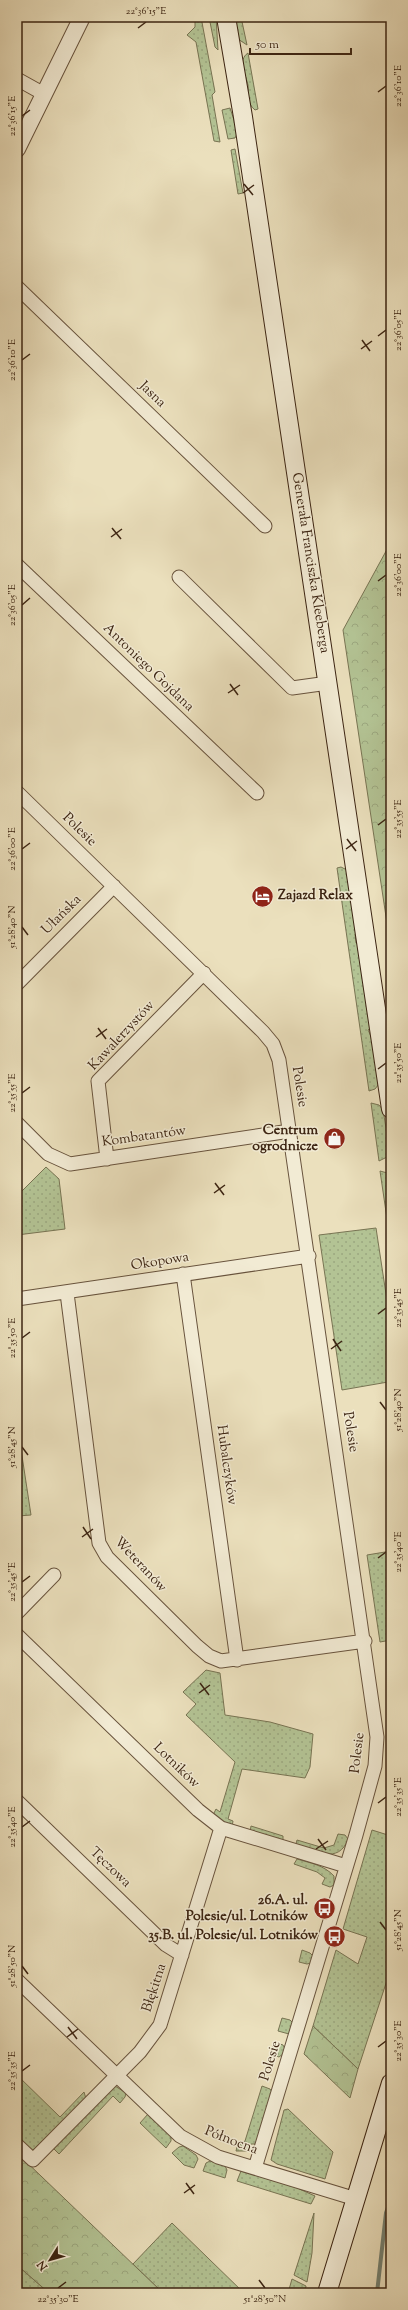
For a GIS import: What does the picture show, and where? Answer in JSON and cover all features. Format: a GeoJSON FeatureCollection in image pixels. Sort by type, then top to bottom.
{"type":"FeatureCollection","features":[{"type":"Feature","properties":{"kind":"main road","name":"Generała Franciszka Kleeberga"},"geometry":{"type":"LineString","coordinates":[[226,17],[243,117],[391,1109]]}},
{"type":"Feature","properties":{"kind":"main road"},"geometry":{"type":"LineString","coordinates":[[327,2293],[391,2083]]}},
{"type":"Feature","properties":{"kind":"street"},"geometry":{"type":"LineString","coordinates":[[17,149],[82,17]]}},
{"type":"Feature","properties":{"kind":"street"},"geometry":{"type":"LineString","coordinates":[[17,79],[44,94]]}},
{"type":"Feature","properties":{"kind":"street","name":"Jasna"},"geometry":{"type":"LineString","coordinates":[[17,287],[264,526]]}},
{"type":"Feature","properties":{"kind":"street","name":"Antoniego Gojdana"},"geometry":{"type":"LineString","coordinates":[[17,565],[256,793]]}},
{"type":"Feature","properties":{"kind":"street"},"geometry":{"type":"LineString","coordinates":[[179,577],[292,688],[328,683]]}},
{"type":"Feature","properties":{"kind":"street","name":"Polesie"},"geometry":{"type":"LineString","coordinates":[[19,799],[114,886],[263,1032],[273,1044],[279,1060],[365,1642],[377,1737],[374,1766],[346,1866],[255,2168]]}},
{"type":"Feature","properties":{"kind":"street","name":"Ułańska"},"geometry":{"type":"LineString","coordinates":[[17,984],[114,886]]}},
{"type":"Feature","properties":{"kind":"street","name":"Kawalerzystów"},"geometry":{"type":"LineString","coordinates":[[107,1159],[98,1082],[204,973]]}},
{"type":"Feature","properties":{"kind":"street","name":"Kombatantów"},"geometry":{"type":"LineString","coordinates":[[17,1123],[48,1154],[58,1160],[70,1164],[290,1131]]}},
{"type":"Feature","properties":{"kind":"street","name":"Okopowa"},"geometry":{"type":"LineString","coordinates":[[17,1299],[67,1293],[183,1274],[309,1256]]}},
{"type":"Feature","properties":{"kind":"street","name":"Hubalczyków"},"geometry":{"type":"LineString","coordinates":[[183,1274],[237,1660]]}},
{"type":"Feature","properties":{"kind":"street","name":"Weteranów"},"geometry":{"type":"LineString","coordinates":[[67,1293],[100,1547],[107,1557],[197,1646],[209,1656],[222,1661],[365,1642]]}},
{"type":"Feature","properties":{"kind":"street"},"geometry":{"type":"LineString","coordinates":[[17,1613],[54,1575]]}},
{"type":"Feature","properties":{"kind":"street","name":"Lotników"},"geometry":{"type":"LineString","coordinates":[[17,1635],[193,1805],[221,1828],[346,1866]]}},
{"type":"Feature","properties":{"kind":"street","name":"Tęczowa"},"geometry":{"type":"LineString","coordinates":[[17,1801],[165,1944],[182,1955]]}},
{"type":"Feature","properties":{"kind":"street","name":"Błękitna"},"geometry":{"type":"LineString","coordinates":[[117,2075],[149,2042],[160,2025],[221,1828]]}},
{"type":"Feature","properties":{"kind":"street","name":"Północna"},"geometry":{"type":"LineString","coordinates":[[17,1980],[180,2136],[218,2157],[356,2199]]}},
{"type":"Feature","properties":{"kind":"street"},"geometry":{"type":"LineString","coordinates":[[17,2145],[33,2160],[117,2075]]}},
{"type":"Feature","properties":{"kind":"green space"},"geometry":{"type":"Polygon","coordinates":[[[195,17],[201,17],[215,92],[212,95],[220,142],[214,141],[196,42],[187,35],[195,27],[195,17]]]}},
{"type":"Feature","properties":{"kind":"green space"},"geometry":{"type":"Polygon","coordinates":[[[209,17],[216,17],[218,50],[215,47],[209,17]]]}},
{"type":"Feature","properties":{"kind":"green space"},"geometry":{"type":"Polygon","coordinates":[[[234,17],[241,17],[247,45],[238,39],[234,17]]]}},
{"type":"Feature","properties":{"kind":"green space"},"geometry":{"type":"Polygon","coordinates":[[[248,53],[258,109],[255,110],[250,104],[248,98],[248,85],[243,68],[243,60],[248,53]]]}},
{"type":"Feature","properties":{"kind":"green space"},"geometry":{"type":"Polygon","coordinates":[[[230,108],[238,132],[235,138],[228,139],[222,110],[230,108]]]}},
{"type":"Feature","properties":{"kind":"green space"},"geometry":{"type":"Polygon","coordinates":[[[235,149],[243,193],[238,194],[231,150],[235,149]]]}},
{"type":"Feature","properties":{"kind":"green space"},"geometry":{"type":"Polygon","coordinates":[[[391,542],[391,950],[343,630],[391,542]]]}},
{"type":"Feature","properties":{"kind":"green space"},"geometry":{"type":"Polygon","coordinates":[[[341,867],[347,870],[357,933],[355,934],[356,943],[359,945],[371,1027],[368,1030],[371,1036],[379,1084],[375,1089],[369,1091],[337,868],[341,867]]]}},
{"type":"Feature","properties":{"kind":"green space"},"geometry":{"type":"Polygon","coordinates":[[[371,1103],[379,1105],[383,1110],[390,1152],[387,1157],[379,1161],[371,1103]]]}},
{"type":"Feature","properties":{"kind":"green space"},"geometry":{"type":"Polygon","coordinates":[[[46,1167],[59,1179],[65,1229],[17,1235],[17,1196],[46,1167]]]}},
{"type":"Feature","properties":{"kind":"green space"},"geometry":{"type":"Polygon","coordinates":[[[380,1171],[391,1174],[391,1246],[380,1171]]]}},
{"type":"Feature","properties":{"kind":"green space"},"geometry":{"type":"Polygon","coordinates":[[[376,1228],[391,1327],[391,1392],[388,1382],[342,1390],[319,1235],[376,1228]]]}},
{"type":"Feature","properties":{"kind":"green space"},"geometry":{"type":"Polygon","coordinates":[[[17,1423],[31,1515],[18,1516],[17,1518],[17,1423]]]}},
{"type":"Feature","properties":{"kind":"green space"},"geometry":{"type":"Polygon","coordinates":[[[391,1551],[391,1640],[380,1642],[367,1555],[391,1551]]]}},
{"type":"Feature","properties":{"kind":"green space"},"geometry":{"type":"Polygon","coordinates":[[[206,1670],[220,1673],[225,1715],[270,1722],[313,1734],[310,1767],[305,1778],[242,1769],[228,1819],[233,1821],[232,1827],[213,1815],[216,1809],[220,1812],[235,1762],[186,1715],[196,1704],[183,1692],[206,1670]]]}},
{"type":"Feature","properties":{"kind":"green space"},"geometry":{"type":"Polygon","coordinates":[[[251,1826],[283,1836],[283,1842],[250,1832],[251,1826]]]}},
{"type":"Feature","properties":{"kind":"green space"},"geometry":{"type":"Polygon","coordinates":[[[372,1830],[391,1836],[391,1968],[358,2069],[313,2026],[336,1950],[358,1964],[367,1937],[343,1929],[372,1830]]]}},
{"type":"Feature","properties":{"kind":"green space"},"geometry":{"type":"Polygon","coordinates":[[[338,1834],[345,1835],[348,1839],[344,1847],[339,1852],[332,1854],[325,1854],[310,1850],[296,1844],[297,1840],[324,1848],[334,1845],[338,1834]]]}},
{"type":"Feature","properties":{"kind":"green space"},"geometry":{"type":"Polygon","coordinates":[[[297,1859],[326,1869],[334,1876],[334,1885],[330,1887],[322,1884],[325,1878],[317,1872],[294,1864],[297,1859]]]}},
{"type":"Feature","properties":{"kind":"green space"},"geometry":{"type":"Polygon","coordinates":[[[302,1950],[313,1956],[311,1963],[307,1964],[299,1962],[302,1950]]]}},
{"type":"Feature","properties":{"kind":"green space"},"geometry":{"type":"Polygon","coordinates":[[[282,2018],[290,2020],[293,2023],[289,2034],[278,2031],[282,2018]]]}},
{"type":"Feature","properties":{"kind":"green space"},"geometry":{"type":"Polygon","coordinates":[[[313,2026],[358,2069],[350,2098],[304,2054],[313,2026]]]}},
{"type":"Feature","properties":{"kind":"green space"},"geometry":{"type":"Polygon","coordinates":[[[274,2042],[283,2045],[285,2049],[283,2054],[279,2057],[271,2054],[274,2042]]]}},
{"type":"Feature","properties":{"kind":"green space"},"geometry":{"type":"Polygon","coordinates":[[[17,2075],[60,2117],[84,2092],[87,2102],[33,2151],[17,2142],[17,2075]]]}},
{"type":"Feature","properties":{"kind":"green space"},"geometry":{"type":"Polygon","coordinates":[[[115,2086],[126,2093],[125,2097],[120,2103],[113,2096],[59,2154],[53,2148],[115,2086]]]}},
{"type":"Feature","properties":{"kind":"green space"},"geometry":{"type":"Polygon","coordinates":[[[262,2086],[270,2089],[272,2092],[256,2144],[251,2144],[248,2151],[236,2151],[237,2147],[245,2141],[262,2086]]]}},
{"type":"Feature","properties":{"kind":"green space"},"geometry":{"type":"Polygon","coordinates":[[[288,2109],[333,2152],[325,2179],[277,2164],[271,2160],[284,2110],[288,2109]]]}},
{"type":"Feature","properties":{"kind":"green space"},"geometry":{"type":"Polygon","coordinates":[[[148,2114],[171,2137],[171,2141],[166,2148],[140,2123],[148,2114]]]}},
{"type":"Feature","properties":{"kind":"green space"},"geometry":{"type":"Polygon","coordinates":[[[183,2146],[196,2155],[198,2159],[194,2168],[184,2165],[172,2153],[179,2147],[183,2146]]]}},
{"type":"Feature","properties":{"kind":"green space"},"geometry":{"type":"Polygon","coordinates":[[[17,2153],[163,2293],[49,2293],[17,2265],[17,2153]]]}},
{"type":"Feature","properties":{"kind":"green space"},"geometry":{"type":"Polygon","coordinates":[[[210,2161],[225,2166],[227,2170],[225,2178],[203,2171],[206,2163],[210,2161]]]}},
{"type":"Feature","properties":{"kind":"green space"},"geometry":{"type":"Polygon","coordinates":[[[241,2171],[295,2187],[315,2196],[311,2204],[237,2181],[241,2171]]]}},
{"type":"Feature","properties":{"kind":"green space"},"geometry":{"type":"Polygon","coordinates":[[[314,2213],[312,2253],[307,2282],[294,2275],[314,2213]]]}},
{"type":"Feature","properties":{"kind":"green space"},"geometry":{"type":"Polygon","coordinates":[[[172,2223],[244,2293],[163,2293],[133,2264],[172,2223]]]}},
{"type":"Feature","properties":{"kind":"green space"},"geometry":{"type":"Polygon","coordinates":[[[391,2249],[391,2293],[387,2293],[391,2249]]]}},
{"type":"Feature","properties":{"kind":"green space"},"geometry":{"type":"Polygon","coordinates":[[[17,2265],[49,2293],[17,2293],[17,2265]]]}},
{"type":"Feature","properties":{"kind":"green space"},"geometry":{"type":"Polygon","coordinates":[[[292,2279],[306,2286],[305,2293],[288,2293],[292,2279]]]}},
{"type":"Feature","properties":{"kind":"waterway"},"geometry":{"type":"LineString","coordinates":[[377,2293],[386,2213],[391,2199]]}},
{"type":"Feature","properties":{"kind":"place","name":"Zajazd Relax"},"geometry":{"type":"Point","coordinates":[263,896]}},
{"type":"Feature","properties":{"kind":"place","name":"Centrum ogrodnicze"},"geometry":{"type":"Point","coordinates":[334,1139]}},
{"type":"Feature","properties":{"kind":"place","name":"26.A. ul. Polesie/ul. Lotników"},"geometry":{"type":"Point","coordinates":[324,1909]}},
{"type":"Feature","properties":{"kind":"place","name":"35.B. ul. Polesie/ul. Lotników"},"geometry":{"type":"Point","coordinates":[334,1936]}}]}
